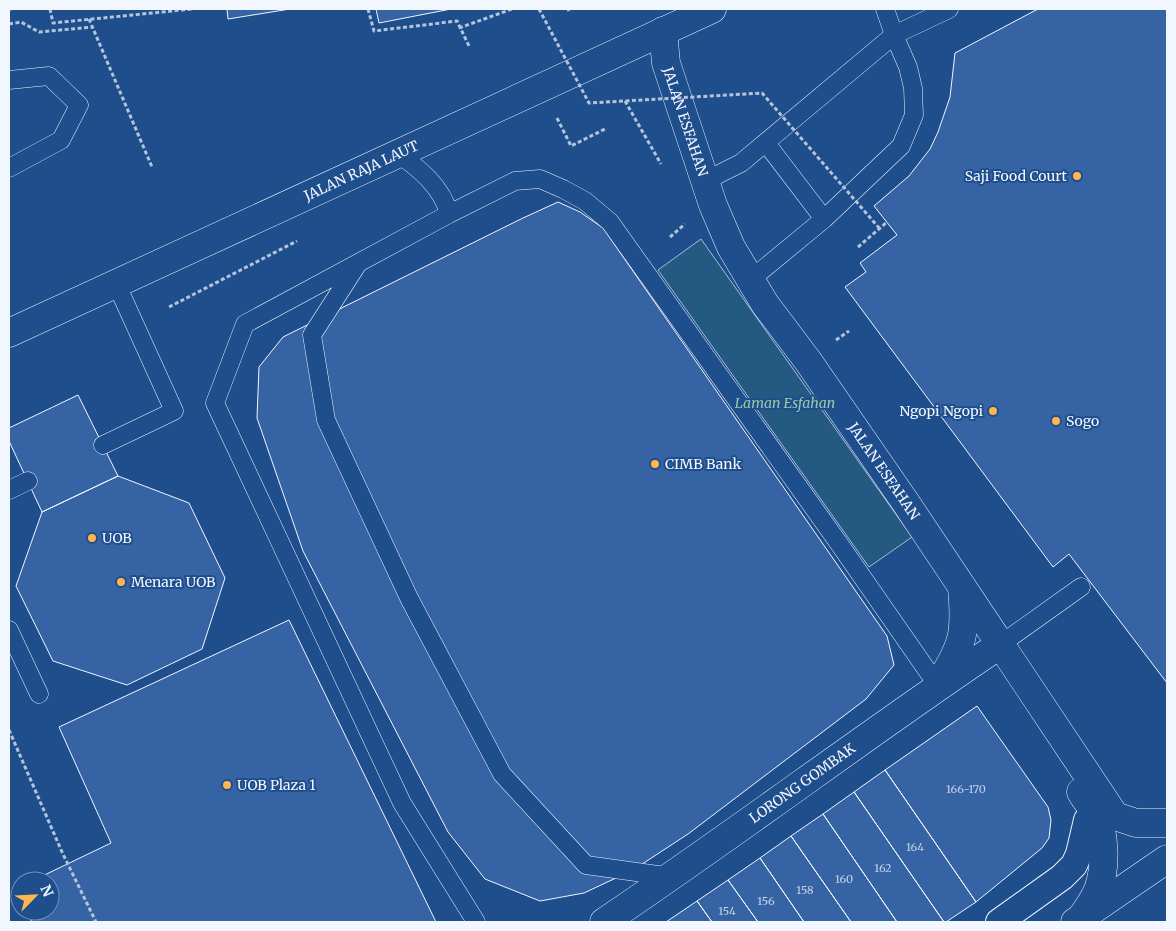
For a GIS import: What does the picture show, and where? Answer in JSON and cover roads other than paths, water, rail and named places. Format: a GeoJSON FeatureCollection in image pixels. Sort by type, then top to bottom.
{"type":"FeatureCollection","features":[{"type":"Feature","properties":{"kind":"street","name":"JALAN RAJA LAUT"},"geometry":{"type":"LineString","coordinates":[[9,333],[712,9]]}},
{"type":"Feature","properties":{"kind":"street","name":"JALAN ESFAHAN"},"geometry":{"type":"LineString","coordinates":[[663,31],[666,63],[705,181],[730,247],[765,304],[808,361],[1001,644],[1100,807],[1115,816],[1136,823],[1167,823]]}},
{"type":"Feature","properties":{"kind":"street"},"geometry":{"type":"LineString","coordinates":[[948,679],[962,641],[965,619],[962,587]]}},
{"type":"Feature","properties":{"kind":"street","name":"LORONG GOMBAK"},"geometry":{"type":"LineString","coordinates":[[604,922],[672,877],[948,679],[1001,644]]}},
{"type":"Feature","properties":{"kind":"street"},"geometry":{"type":"LineString","coordinates":[[948,679],[981,669],[1000,673],[1100,807],[1104,868],[1098,891],[1078,920]]}},
{"type":"Feature","properties":{"kind":"street"},"geometry":{"type":"LineString","coordinates":[[999,922],[1062,877],[1074,865],[1079,854],[1088,820],[1100,807]]}},
{"type":"Feature","properties":{"kind":"street"},"geometry":{"type":"LineString","coordinates":[[1078,920],[1167,859]]}},
{"type":"Feature","properties":{"kind":"lane"},"geometry":{"type":"LineString","coordinates":[[750,280],[824,219],[901,146],[914,115],[913,88],[908,66],[885,9]]}},
{"type":"Feature","properties":{"kind":"lane"},"geometry":{"type":"LineString","coordinates":[[705,181],[741,163],[894,35],[949,9]]}},
{"type":"Feature","properties":{"kind":"lane"},"geometry":{"type":"LineString","coordinates":[[9,80],[49,76],[79,105],[62,140],[9,168]]}},
{"type":"Feature","properties":{"kind":"lane"},"geometry":{"type":"LineString","coordinates":[[766,143],[824,219]]}},
{"type":"Feature","properties":{"kind":"lane"},"geometry":{"type":"LineString","coordinates":[[397,153],[409,161],[439,191],[447,205],[449,214]]}},
{"type":"Feature","properties":{"kind":"lane"},"geometry":{"type":"LineString","coordinates":[[476,922],[402,804],[215,403],[245,324],[449,214],[514,181],[540,179],[564,189],[584,201],[610,222],[840,546],[948,679]]}},
{"type":"Feature","properties":{"kind":"lane"},"geometry":{"type":"LineString","coordinates":[[358,262],[312,335],[326,420],[409,598],[502,774],[586,865],[672,877]]}},
{"type":"Feature","properties":{"kind":"lane"},"geometry":{"type":"LineString","coordinates":[[103,445],[174,411],[116,283]]}},
{"type":"Feature","properties":{"kind":"lane"},"geometry":{"type":"LineString","coordinates":[[9,490],[28,481]]}},
{"type":"Feature","properties":{"kind":"lane"},"geometry":{"type":"LineString","coordinates":[[1001,644],[1081,586]]}},
{"type":"Feature","properties":{"kind":"lane"},"geometry":{"type":"LineString","coordinates":[[9,630],[39,694]]}},
{"type":"Feature","properties":{"kind":"tram line"},"geometry":{"type":"LineString","coordinates":[[9,10],[17,9]]}},
{"type":"Feature","properties":{"kind":"place","name":"Saji Food Court"},"geometry":{"type":"Point","coordinates":[1077,176]}},
{"type":"Feature","properties":{"kind":"place","name":"Ngopi Ngopi"},"geometry":{"type":"Point","coordinates":[993,411]}},
{"type":"Feature","properties":{"kind":"place","name":"Sogo"},"geometry":{"type":"Point","coordinates":[1056,421]}},
{"type":"Feature","properties":{"kind":"place","name":"CIMB Bank"},"geometry":{"type":"Point","coordinates":[655,464]}},
{"type":"Feature","properties":{"kind":"place","name":"UOB"},"geometry":{"type":"Point","coordinates":[92,538]}},
{"type":"Feature","properties":{"kind":"place","name":"Menara UOB"},"geometry":{"type":"Point","coordinates":[121,582]}},
{"type":"Feature","properties":{"kind":"place","name":"UOB Plaza 1"},"geometry":{"type":"Point","coordinates":[227,785]}},
{"type":"Feature","properties":{"kind":"park label","name":"Laman Esfahan"},"geometry":{"type":"Point","coordinates":[785,403]}}]}
